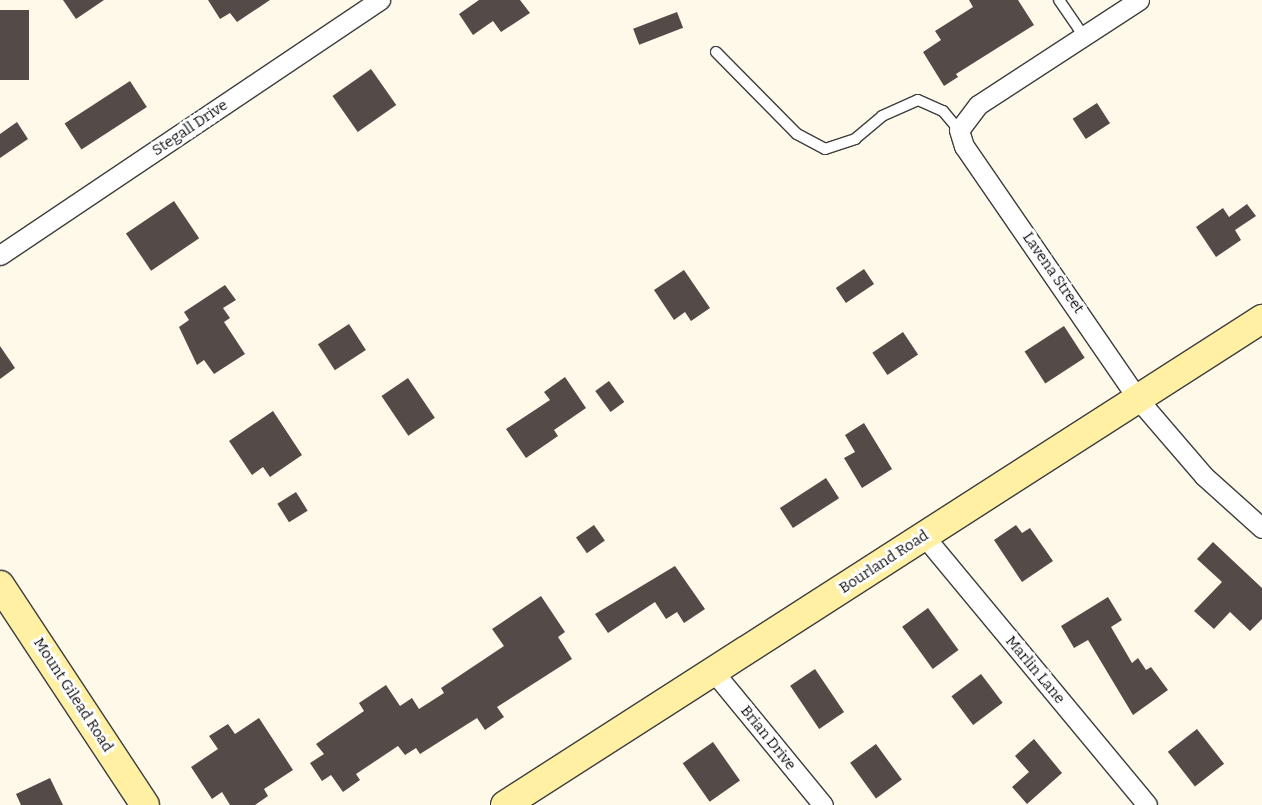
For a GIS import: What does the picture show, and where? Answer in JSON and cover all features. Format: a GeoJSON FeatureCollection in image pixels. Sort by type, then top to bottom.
{"type":"FeatureCollection","features":[{"type":"Feature","properties":{"kind":"main road","name":"Bourland Road"},"geometry":{"type":"LineString","coordinates":[[505,805],[1262,319]]}},
{"type":"Feature","properties":{"kind":"main road","name":"Mount Gilead Road"},"geometry":{"type":"LineString","coordinates":[[0,585],[145,805]]}},
{"type":"Feature","properties":{"kind":"street","name":"Stegall Drive"},"geometry":{"type":"LineString","coordinates":[[0,255],[380,0]]}},
{"type":"Feature","properties":{"kind":"street"},"geometry":{"type":"LineString","coordinates":[[959,130],[978,105],[1139,0]]}},
{"type":"Feature","properties":{"kind":"street","name":"Lavena Street"},"geometry":{"type":"LineString","coordinates":[[959,130],[964,146],[1137,398],[1204,476],[1262,528]]}},
{"type":"Feature","properties":{"kind":"street","name":"Marlin Lane"},"geometry":{"type":"LineString","coordinates":[[924,536],[1147,805]]}},
{"type":"Feature","properties":{"kind":"street","name":"Brian Drive"},"geometry":{"type":"LineString","coordinates":[[714,671],[823,805]]}},
{"type":"Feature","properties":{"kind":"lane"},"geometry":{"type":"LineString","coordinates":[[1059,0],[1083,35]]}},
{"type":"Feature","properties":{"kind":"lane"},"geometry":{"type":"LineString","coordinates":[[716,52],[797,134],[825,149],[855,139],[882,116],[918,100],[943,111],[959,130]]}},
{"type":"Feature","properties":{"kind":"building"},"geometry":{"type":"Polygon","coordinates":[[[63,0],[104,0],[76,19],[63,0]]]}},
{"type":"Feature","properties":{"kind":"building"},"geometry":{"type":"Polygon","coordinates":[[[208,0],[270,0],[237,22],[230,13],[220,19],[208,0]]]}},
{"type":"Feature","properties":{"kind":"building"},"geometry":{"type":"Polygon","coordinates":[[[479,0],[520,0],[530,13],[501,32],[493,21],[473,35],[459,14],[479,0]]]}},
{"type":"Feature","properties":{"kind":"building"},"geometry":{"type":"Polygon","coordinates":[[[969,0],[1018,0],[1034,25],[956,74],[958,77],[944,86],[923,52],[941,40],[935,31],[973,7],[969,0]]]}},
{"type":"Feature","properties":{"kind":"building"},"geometry":{"type":"Polygon","coordinates":[[[0,10],[29,10],[29,80],[0,80],[0,10]]]}},
{"type":"Feature","properties":{"kind":"building"},"geometry":{"type":"Polygon","coordinates":[[[677,12],[683,28],[639,45],[633,29],[677,12]]]}},
{"type":"Feature","properties":{"kind":"building"},"geometry":{"type":"Polygon","coordinates":[[[371,69],[396,105],[358,132],[332,96],[371,69]]]}},
{"type":"Feature","properties":{"kind":"building"},"geometry":{"type":"Polygon","coordinates":[[[130,81],[147,107],[81,149],[65,123],[130,81]]]}},
{"type":"Feature","properties":{"kind":"building"},"geometry":{"type":"Polygon","coordinates":[[[1097,103],[1110,123],[1086,139],[1073,119],[1097,103]]]}},
{"type":"Feature","properties":{"kind":"building"},"geometry":{"type":"Polygon","coordinates":[[[17,122],[28,139],[0,158],[0,134],[17,122]]]}},
{"type":"Feature","properties":{"kind":"building"},"geometry":{"type":"Polygon","coordinates":[[[174,201],[199,238],[151,271],[126,233],[174,201]]]}},
{"type":"Feature","properties":{"kind":"building"},"geometry":{"type":"Polygon","coordinates":[[[1247,204],[1256,216],[1235,230],[1241,240],[1216,257],[1196,227],[1223,208],[1229,217],[1247,204]]]}},
{"type":"Feature","properties":{"kind":"building"},"geometry":{"type":"Polygon","coordinates":[[[864,269],[874,284],[846,303],[836,288],[864,269]]]}},
{"type":"Feature","properties":{"kind":"building"},"geometry":{"type":"Polygon","coordinates":[[[684,270],[710,308],[691,321],[685,312],[674,320],[654,290],[684,270]]]}},
{"type":"Feature","properties":{"kind":"building"},"geometry":{"type":"Polygon","coordinates":[[[225,285],[236,300],[223,308],[230,318],[224,322],[245,354],[214,374],[204,360],[197,365],[179,327],[189,320],[184,312],[225,285]]]}},
{"type":"Feature","properties":{"kind":"building"},"geometry":{"type":"Polygon","coordinates":[[[349,324],[366,350],[335,370],[318,344],[349,324]]]}},
{"type":"Feature","properties":{"kind":"building"},"geometry":{"type":"Polygon","coordinates":[[[1064,326],[1085,358],[1045,383],[1025,352],[1064,326]]]}},
{"type":"Feature","properties":{"kind":"building"},"geometry":{"type":"Polygon","coordinates":[[[903,332],[918,354],[887,375],[872,353],[903,332]]]}},
{"type":"Feature","properties":{"kind":"building"},"geometry":{"type":"Polygon","coordinates":[[[0,346],[15,368],[0,379],[0,346]]]}},
{"type":"Feature","properties":{"kind":"building"},"geometry":{"type":"Polygon","coordinates":[[[565,377],[586,408],[554,430],[558,436],[526,458],[506,429],[550,400],[544,392],[565,377]]]}},
{"type":"Feature","properties":{"kind":"building"},"geometry":{"type":"Polygon","coordinates":[[[408,378],[435,418],[408,436],[381,396],[408,378]]]}},
{"type":"Feature","properties":{"kind":"building"},"geometry":{"type":"Polygon","coordinates":[[[609,381],[624,402],[611,412],[595,391],[609,381]]]}},
{"type":"Feature","properties":{"kind":"building"},"geometry":{"type":"Polygon","coordinates":[[[273,411],[302,455],[270,477],[263,467],[252,475],[229,441],[273,411]]]}},
{"type":"Feature","properties":{"kind":"building"},"geometry":{"type":"Polygon","coordinates":[[[864,423],[892,469],[862,488],[844,458],[855,452],[845,435],[864,423]]]}},
{"type":"Feature","properties":{"kind":"building"},"geometry":{"type":"Polygon","coordinates":[[[826,478],[839,498],[793,528],[780,508],[826,478]]]}},
{"type":"Feature","properties":{"kind":"building"},"geometry":{"type":"Polygon","coordinates":[[[296,492],[308,511],[289,522],[277,504],[296,492]]]}},
{"type":"Feature","properties":{"kind":"building"},"geometry":{"type":"Polygon","coordinates":[[[594,525],[605,541],[587,553],[576,538],[594,525]]]}},
{"type":"Feature","properties":{"kind":"building"},"geometry":{"type":"Polygon","coordinates":[[[1016,525],[1022,533],[1030,528],[1053,561],[1022,582],[994,540],[1016,525]]]}},
{"type":"Feature","properties":{"kind":"building"},"geometry":{"type":"Polygon","coordinates":[[[1213,542],[1262,588],[1262,619],[1250,631],[1230,612],[1214,629],[1194,611],[1222,582],[1197,559],[1213,542]]]}},
{"type":"Feature","properties":{"kind":"building"},"geometry":{"type":"Polygon","coordinates":[[[675,566],[705,609],[684,623],[677,612],[666,619],[655,602],[608,633],[595,614],[675,566]]]}},
{"type":"Feature","properties":{"kind":"building"},"geometry":{"type":"Polygon","coordinates":[[[541,596],[565,632],[558,637],[572,659],[497,707],[504,717],[485,730],[477,718],[420,754],[416,748],[405,755],[398,746],[356,774],[360,780],[343,792],[331,775],[322,781],[310,763],[324,754],[316,744],[364,711],[359,703],[386,685],[400,706],[412,698],[419,709],[444,693],[441,688],[504,646],[492,629],[541,596]]]}},
{"type":"Feature","properties":{"kind":"building"},"geometry":{"type":"Polygon","coordinates":[[[1108,597],[1122,620],[1111,627],[1132,663],[1138,658],[1146,670],[1151,667],[1168,690],[1133,715],[1088,640],[1074,648],[1061,626],[1108,597]]]}},
{"type":"Feature","properties":{"kind":"building"},"geometry":{"type":"Polygon","coordinates":[[[928,608],[959,650],[933,669],[902,627],[928,608]]]}},
{"type":"Feature","properties":{"kind":"building"},"geometry":{"type":"Polygon","coordinates":[[[815,669],[844,712],[819,729],[790,686],[815,669]]]}},
{"type":"Feature","properties":{"kind":"building"},"geometry":{"type":"Polygon","coordinates":[[[981,674],[1003,703],[973,725],[951,696],[981,674]]]}},
{"type":"Feature","properties":{"kind":"building"},"geometry":{"type":"Polygon","coordinates":[[[259,718],[293,770],[264,789],[268,796],[255,805],[230,805],[222,792],[212,799],[191,767],[218,749],[209,736],[228,724],[235,734],[259,718]]]}},
{"type":"Feature","properties":{"kind":"building"},"geometry":{"type":"Polygon","coordinates":[[[1197,729],[1224,764],[1195,786],[1168,752],[1197,729]]]}},
{"type":"Feature","properties":{"kind":"building"},"geometry":{"type":"Polygon","coordinates":[[[1034,739],[1062,773],[1027,804],[1012,787],[1029,772],[1015,756],[1034,739]]]}},
{"type":"Feature","properties":{"kind":"building"},"geometry":{"type":"Polygon","coordinates":[[[713,742],[740,781],[710,802],[683,763],[713,742]]]}},
{"type":"Feature","properties":{"kind":"building"},"geometry":{"type":"Polygon","coordinates":[[[876,744],[902,780],[876,798],[850,763],[876,744]]]}},
{"type":"Feature","properties":{"kind":"building"},"geometry":{"type":"Polygon","coordinates":[[[50,778],[63,805],[21,805],[16,794],[50,778]]]}}]}
